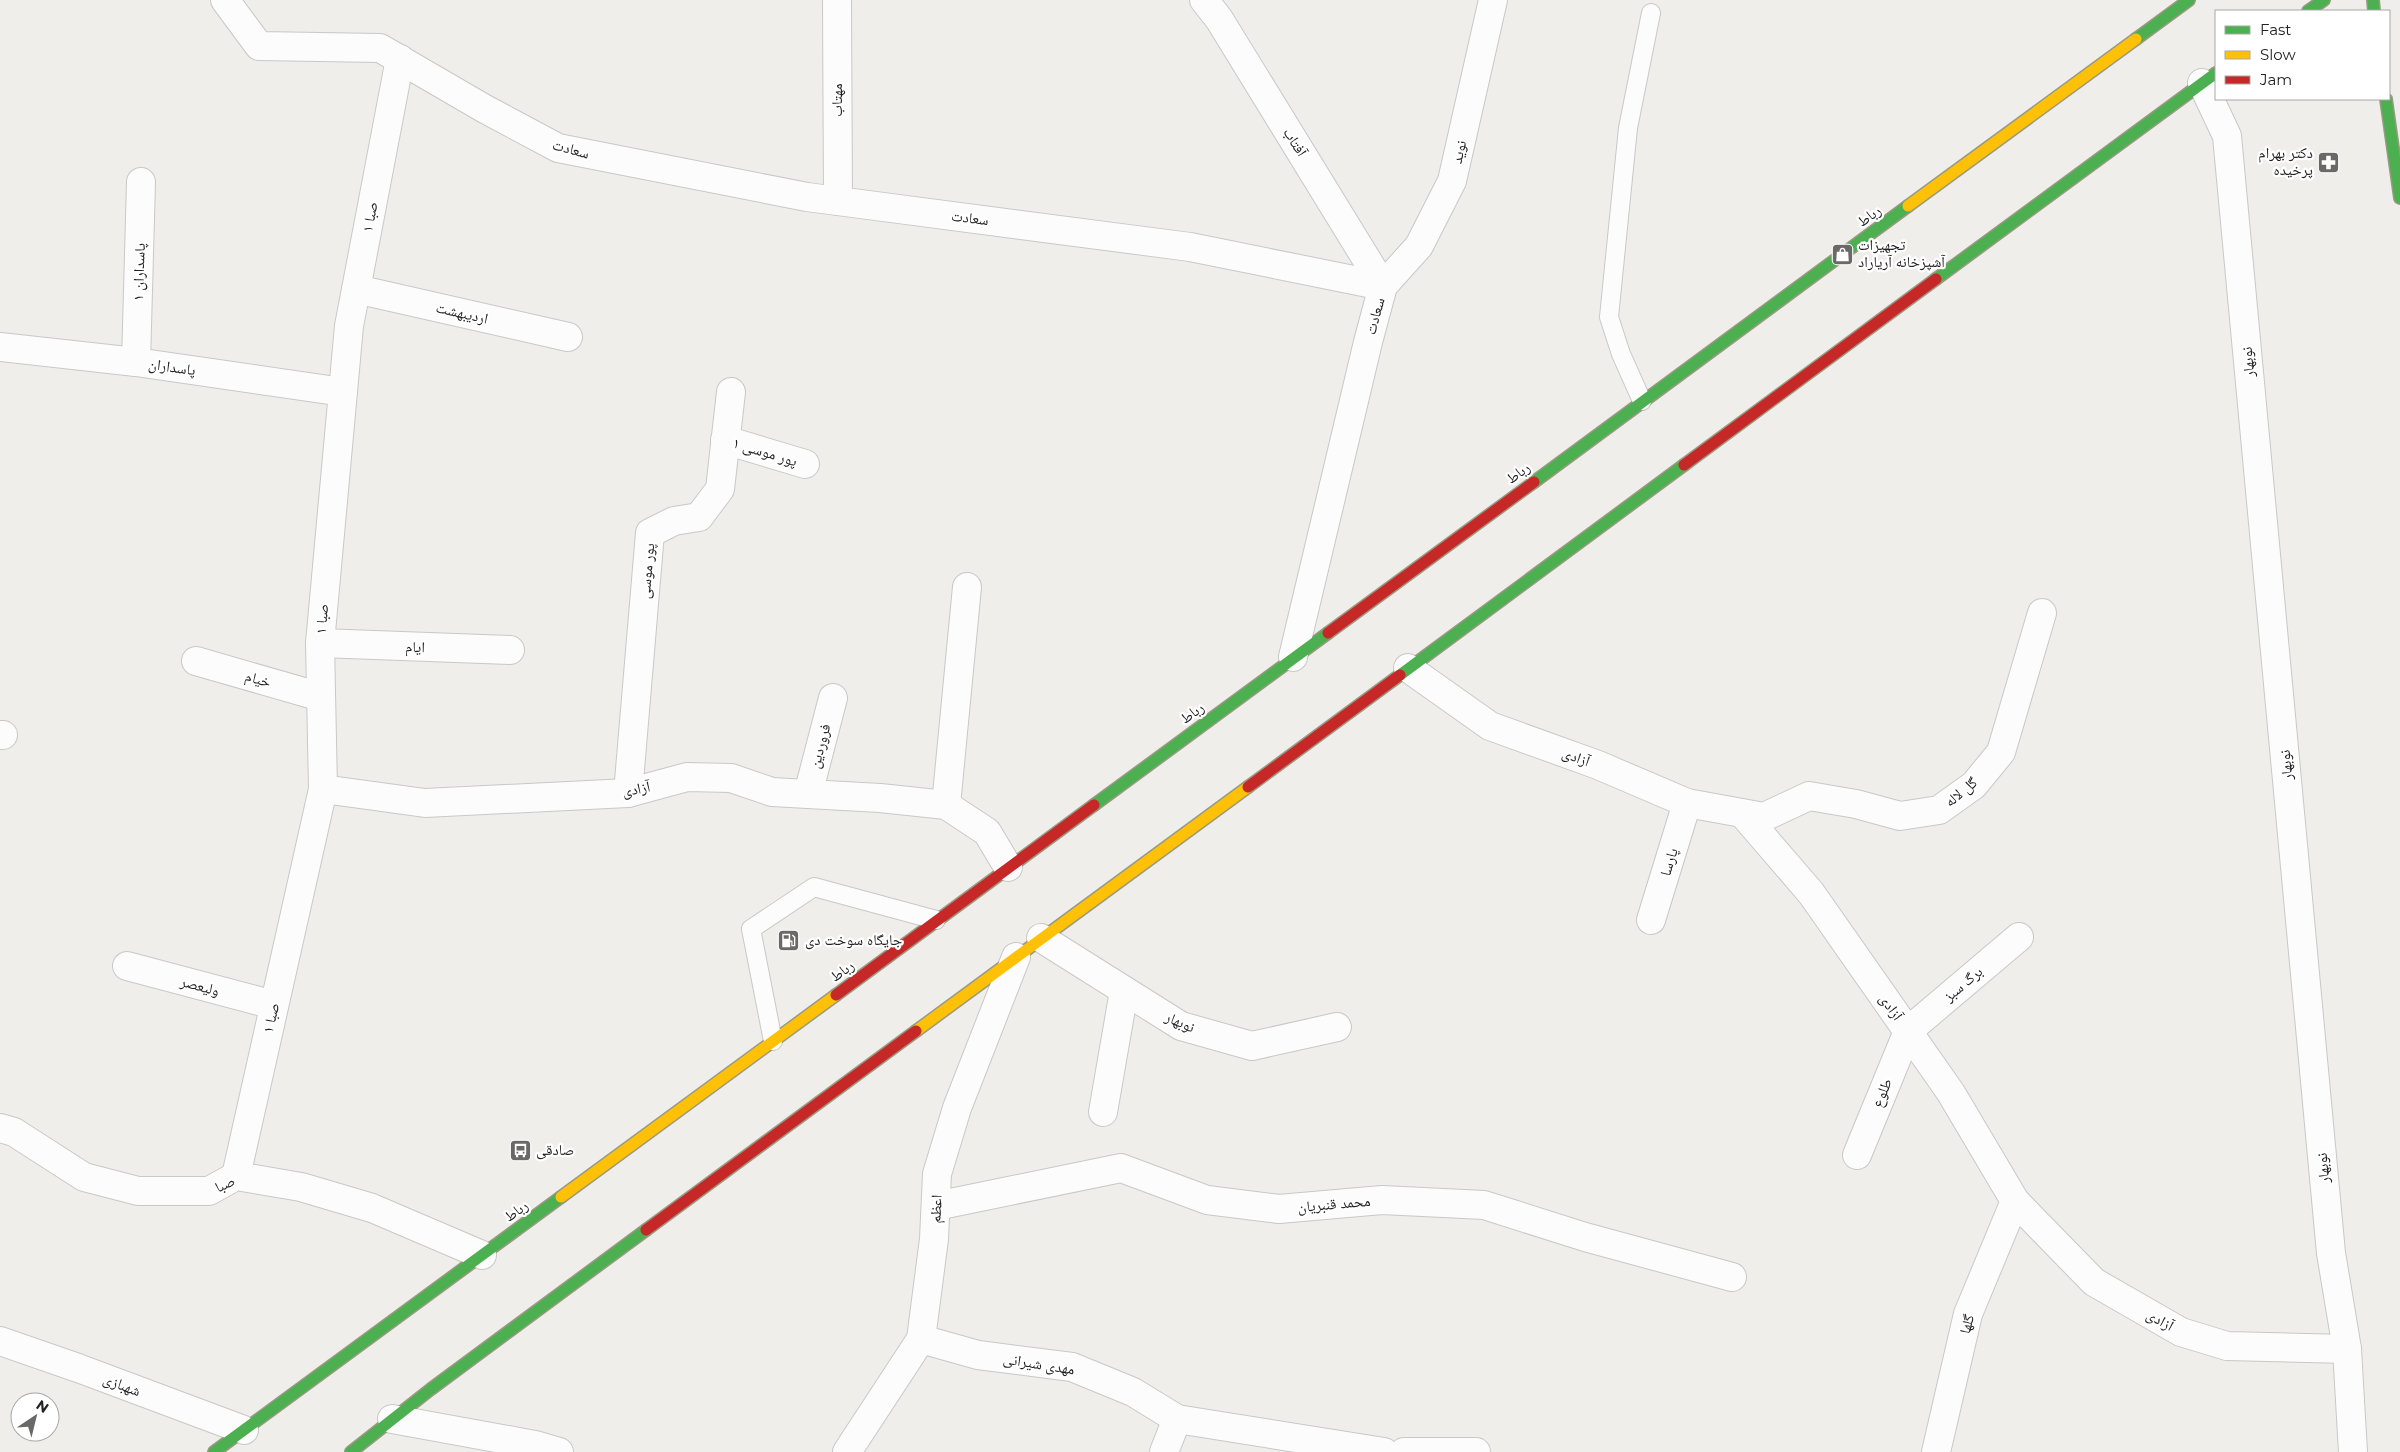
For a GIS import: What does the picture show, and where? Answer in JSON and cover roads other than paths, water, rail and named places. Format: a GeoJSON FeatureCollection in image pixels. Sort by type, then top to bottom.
{"type":"FeatureCollection","features":[{"type":"Feature","properties":{"kind":"main road","name":"رباط"},"geometry":{"type":"LineString","coordinates":[[214,1452],[2189,0]]}},
{"type":"Feature","properties":{"kind":"main road"},"geometry":{"type":"LineString","coordinates":[[2309,10],[2324,0]]}},
{"type":"Feature","properties":{"kind":"main road"},"geometry":{"type":"LineString","coordinates":[[351,1452],[392,1419],[1041,938],[2209,78]]}},
{"type":"Feature","properties":{"kind":"main road"},"geometry":{"type":"LineString","coordinates":[[2386,100],[2400,198]]}},
{"type":"Feature","properties":{"kind":"street","name":"سعادت"},"geometry":{"type":"LineString","coordinates":[[225,0],[258,46],[380,48],[485,109],[558,148],[838,201],[1190,247],[1383,286],[1294,657]]}},
{"type":"Feature","properties":{"kind":"street","name":"مهتاب"},"geometry":{"type":"LineString","coordinates":[[837,0],[838,201]]}},
{"type":"Feature","properties":{"kind":"street","name":"آفتاب"},"geometry":{"type":"LineString","coordinates":[[1204,0],[1219,19],[1383,286]]}},
{"type":"Feature","properties":{"kind":"street","name":"نوید"},"geometry":{"type":"LineString","coordinates":[[1383,286],[1419,246],[1452,181],[1493,0]]}},
{"type":"Feature","properties":{"kind":"street","name":"صبا ۱"},"geometry":{"type":"LineString","coordinates":[[236,1176],[323,789],[320,643],[349,326],[400,59]]}},
{"type":"Feature","properties":{"kind":"street","name":"نوبهار"},"geometry":{"type":"LineString","coordinates":[[2209,78],[2215,97]]}},
{"type":"Feature","properties":{"kind":"street","name":"نوبهار"},"geometry":{"type":"LineString","coordinates":[[2216,100],[2227,136],[2331,1253],[2347,1348],[2353,1452]]}},
{"type":"Feature","properties":{"kind":"street","name":"پاسداران ۱"},"geometry":{"type":"LineString","coordinates":[[136,362],[142,182]]}},
{"type":"Feature","properties":{"kind":"street","name":"اردیبهشت"},"geometry":{"type":"LineString","coordinates":[[356,289],[568,337]]}},
{"type":"Feature","properties":{"kind":"street","name":"پاسداران"},"geometry":{"type":"LineString","coordinates":[[0,347],[136,362],[343,392]]}},
{"type":"Feature","properties":{"kind":"street","name":"پور موسی"},"geometry":{"type":"LineString","coordinates":[[628,793],[650,533],[674,520],[699,517],[720,489],[730,392]]}},
{"type":"Feature","properties":{"kind":"street","name":"پور موسی ۱"},"geometry":{"type":"LineString","coordinates":[[726,440],[805,464]]}},
{"type":"Feature","properties":{"kind":"street"},"geometry":{"type":"LineString","coordinates":[[946,805],[967,586]]}},
{"type":"Feature","properties":{"kind":"street","name":"گل لاله"},"geometry":{"type":"LineString","coordinates":[[1743,814],[1764,817],[1809,796],[1856,804],[1900,816],[1939,810],[1974,785],[2001,752],[2042,613]]}},
{"type":"Feature","properties":{"kind":"street","name":"ایام"},"geometry":{"type":"LineString","coordinates":[[320,643],[510,650]]}},
{"type":"Feature","properties":{"kind":"street","name":"خیام"},"geometry":{"type":"LineString","coordinates":[[196,661],[321,697]]}},
{"type":"Feature","properties":{"kind":"street","name":"آزادی"},"geometry":{"type":"LineString","coordinates":[[1408,668],[1490,726],[1598,765],[1687,803],[1743,814],[1811,893],[1908,1031],[1951,1093],[2015,1201],[2094,1282],[2181,1332],[2227,1346],[2347,1348]]}},
{"type":"Feature","properties":{"kind":"street","name":"فروردین"},"geometry":{"type":"LineString","coordinates":[[808,794],[833,698]]}},
{"type":"Feature","properties":{"kind":"street","name":"آزادی"},"geometry":{"type":"LineString","coordinates":[[323,789],[425,803],[628,793],[687,777],[731,778],[772,792],[946,805],[987,832],[1008,867]]}},
{"type":"Feature","properties":{"kind":"street","name":"پارسا"},"geometry":{"type":"LineString","coordinates":[[1650,920],[1687,803]]}},
{"type":"Feature","properties":{"kind":"street","name":"برگ سبز"},"geometry":{"type":"LineString","coordinates":[[1908,1031],[2019,937]]}},
{"type":"Feature","properties":{"kind":"street","name":"نوبهار"},"geometry":{"type":"LineString","coordinates":[[1041,938],[1181,1026],[1252,1046],[1337,1027]]}},
{"type":"Feature","properties":{"kind":"street","name":"اعظم"},"geometry":{"type":"LineString","coordinates":[[847,1452],[921,1339],[934,1239],[938,1174],[957,1108],[1016,957]]}},
{"type":"Feature","properties":{"kind":"street","name":"ولیعصر"},"geometry":{"type":"LineString","coordinates":[[126,966],[274,1006]]}},
{"type":"Feature","properties":{"kind":"street"},"geometry":{"type":"LineString","coordinates":[[1103,1112],[1124,991]]}},
{"type":"Feature","properties":{"kind":"street","name":"طلوع"},"geometry":{"type":"LineString","coordinates":[[1857,1155],[1908,1031]]}},
{"type":"Feature","properties":{"kind":"street","name":"صبا"},"geometry":{"type":"LineString","coordinates":[[0,1128],[14,1132],[84,1178],[138,1191],[209,1191],[236,1176],[301,1187],[372,1208],[482,1255]]}},
{"type":"Feature","properties":{"kind":"street","name":"محمد قنبریان"},"geometry":{"type":"LineString","coordinates":[[936,1206],[1121,1168],[1207,1200],[1279,1209],[1382,1200],[1484,1205],[1585,1237],[1732,1277]]}},
{"type":"Feature","properties":{"kind":"street","name":"گلها"},"geometry":{"type":"LineString","coordinates":[[1936,1452],[1968,1314],[2015,1201]]}},
{"type":"Feature","properties":{"kind":"street","name":"مهدی شیرانی"},"geometry":{"type":"LineString","coordinates":[[921,1339],[978,1355],[1072,1367],[1133,1392],[1177,1419],[1384,1452]]}},
{"type":"Feature","properties":{"kind":"street","name":"شهبازی"},"geometry":{"type":"LineString","coordinates":[[0,1341],[244,1430]]}},
{"type":"Feature","properties":{"kind":"street"},"geometry":{"type":"LineString","coordinates":[[392,1419],[535,1445],[559,1452]]}},
{"type":"Feature","properties":{"kind":"street"},"geometry":{"type":"LineString","coordinates":[[1164,1452],[1177,1419]]}},
{"type":"Feature","properties":{"kind":"street"},"geometry":{"type":"LineString","coordinates":[[1404,1452],[1476,1452]]}},
{"type":"Feature","properties":{"kind":"lane"},"geometry":{"type":"LineString","coordinates":[[1642,401],[1621,354],[1609,317],[1628,128],[1652,13]]}},
{"type":"Feature","properties":{"kind":"lane"},"geometry":{"type":"LineString","coordinates":[[773,1040],[751,929],[814,887],[936,920]]}},
{"type":"Feature","properties":{"kind":"place","name":"دکتر بهرام پرخیده"},"geometry":{"type":"Point","coordinates":[2329,162]}},
{"type":"Feature","properties":{"kind":"place","name":"تجهیزات آشپزخانه آریاراد"},"geometry":{"type":"Point","coordinates":[1842,254]}},
{"type":"Feature","properties":{"kind":"place","name":"جایگاه سوخت دی"},"geometry":{"type":"Point","coordinates":[789,940]}},
{"type":"Feature","properties":{"kind":"place","name":"صادقی"},"geometry":{"type":"Point","coordinates":[520,1150]}}]}
